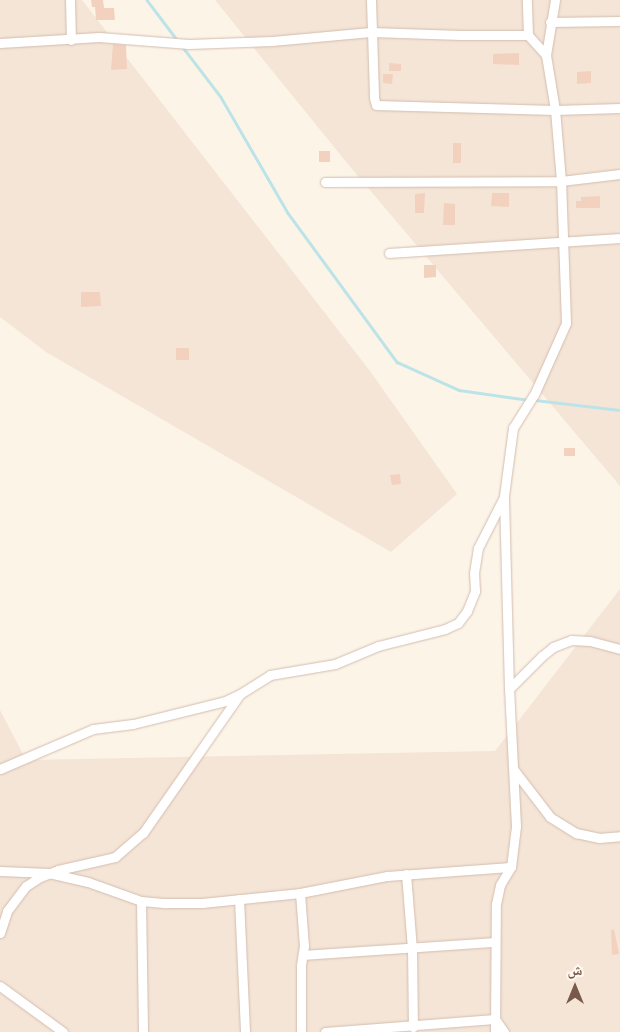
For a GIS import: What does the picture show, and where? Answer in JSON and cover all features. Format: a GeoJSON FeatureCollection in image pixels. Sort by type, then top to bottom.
{"type":"FeatureCollection","features":[{"type":"Feature","properties":{"kind":"street"},"geometry":{"type":"LineString","coordinates":[[70,0],[71,40]]}},
{"type":"Feature","properties":{"kind":"street"},"geometry":{"type":"LineString","coordinates":[[370,0],[370,32],[376,105],[555,110],[620,108]]}},
{"type":"Feature","properties":{"kind":"street"},"geometry":{"type":"LineString","coordinates":[[527,0],[528,34],[546,55]]}},
{"type":"Feature","properties":{"kind":"street"},"geometry":{"type":"LineString","coordinates":[[495,1032],[496,904],[500,885],[510,867],[516,826],[509,689],[504,496],[513,428],[534,395],[566,323],[555,110],[546,55],[555,0]]}},
{"type":"Feature","properties":{"kind":"street"},"geometry":{"type":"LineString","coordinates":[[550,22],[620,21]]}},
{"type":"Feature","properties":{"kind":"street"},"geometry":{"type":"LineString","coordinates":[[0,43],[99,37],[189,44],[272,41],[370,32],[460,36],[528,34]]}},
{"type":"Feature","properties":{"kind":"street"},"geometry":{"type":"LineString","coordinates":[[325,182],[560,181],[620,174]]}},
{"type":"Feature","properties":{"kind":"street"},"geometry":{"type":"LineString","coordinates":[[389,253],[620,238]]}},
{"type":"Feature","properties":{"kind":"street"},"geometry":{"type":"LineString","coordinates":[[0,769],[60,745],[93,728],[150,720],[225,701],[270,675],[336,664],[378,646],[445,629],[458,622],[467,611],[475,591],[474,573],[478,548],[504,496]]}},
{"type":"Feature","properties":{"kind":"street"},"geometry":{"type":"LineString","coordinates":[[509,689],[553,647],[571,640],[590,641],[620,649]]}},
{"type":"Feature","properties":{"kind":"street"},"geometry":{"type":"LineString","coordinates":[[0,933],[7,911],[26,886],[50,873],[101,862],[114,857],[128,848],[143,833],[240,694]]}},
{"type":"Feature","properties":{"kind":"street"},"geometry":{"type":"LineString","coordinates":[[514,770],[550,817],[576,833],[599,838],[620,836]]}},
{"type":"Feature","properties":{"kind":"street"},"geometry":{"type":"LineString","coordinates":[[0,871],[50,873],[88,882],[141,901],[166,904],[300,893],[406,874],[510,867]]}},
{"type":"Feature","properties":{"kind":"street"},"geometry":{"type":"LineString","coordinates":[[406,874],[412,948],[413,1027]]}},
{"type":"Feature","properties":{"kind":"street"},"geometry":{"type":"LineString","coordinates":[[300,893],[303,955],[302,1032]]}},
{"type":"Feature","properties":{"kind":"street"},"geometry":{"type":"LineString","coordinates":[[239,899],[245,1032]]}},
{"type":"Feature","properties":{"kind":"street"},"geometry":{"type":"LineString","coordinates":[[141,901],[143,1032]]}},
{"type":"Feature","properties":{"kind":"street"},"geometry":{"type":"LineString","coordinates":[[303,955],[496,942]]}},
{"type":"Feature","properties":{"kind":"street"},"geometry":{"type":"LineString","coordinates":[[0,986],[63,1032]]}},
{"type":"Feature","properties":{"kind":"street"},"geometry":{"type":"LineString","coordinates":[[325,1032],[495,1020]]}},
{"type":"Feature","properties":{"kind":"street"},"geometry":{"type":"LineString","coordinates":[[495,1020],[504,1032]]}},
{"type":"Feature","properties":{"kind":"shaded area"},"geometry":{"type":"Polygon","coordinates":[[[0,0],[82,0],[370,371],[457,494],[391,552],[46,352],[0,317],[0,0]]]}},
{"type":"Feature","properties":{"kind":"shaded area"},"geometry":{"type":"Polygon","coordinates":[[[215,0],[620,0],[620,486],[347,163],[215,0]]]}},
{"type":"Feature","properties":{"kind":"shaded area"},"geometry":{"type":"Polygon","coordinates":[[[620,589],[620,1032],[0,1032],[0,710],[26,760],[495,751],[620,589]]]}},
{"type":"Feature","properties":{"kind":"building"},"geometry":{"type":"Polygon","coordinates":[[[91,0],[103,0],[104,8],[114,8],[115,20],[96,20],[95,7],[92,7],[91,0]]]}},
{"type":"Feature","properties":{"kind":"building"},"geometry":{"type":"Polygon","coordinates":[[[113,44],[126,45],[127,69],[111,70],[113,44]]]}},
{"type":"Feature","properties":{"kind":"building"},"geometry":{"type":"Polygon","coordinates":[[[519,53],[519,65],[493,64],[493,54],[519,53]]]}},
{"type":"Feature","properties":{"kind":"building"},"geometry":{"type":"Polygon","coordinates":[[[389,63],[401,64],[401,71],[389,71],[389,63]]]}},
{"type":"Feature","properties":{"kind":"building"},"geometry":{"type":"Polygon","coordinates":[[[591,71],[591,83],[577,84],[577,72],[591,71]]]}},
{"type":"Feature","properties":{"kind":"building"},"geometry":{"type":"Polygon","coordinates":[[[383,74],[393,74],[392,84],[383,83],[383,74]]]}},
{"type":"Feature","properties":{"kind":"building"},"geometry":{"type":"Polygon","coordinates":[[[453,143],[461,143],[461,163],[453,163],[453,143]]]}},
{"type":"Feature","properties":{"kind":"building"},"geometry":{"type":"Polygon","coordinates":[[[319,151],[330,151],[330,162],[319,162],[319,151]]]}},
{"type":"Feature","properties":{"kind":"building"},"geometry":{"type":"Polygon","coordinates":[[[425,193],[424,213],[415,213],[415,194],[425,193]]]}},
{"type":"Feature","properties":{"kind":"building"},"geometry":{"type":"Polygon","coordinates":[[[492,193],[509,193],[509,207],[491,206],[492,193]]]}},
{"type":"Feature","properties":{"kind":"building"},"geometry":{"type":"Polygon","coordinates":[[[600,196],[600,208],[576,208],[576,201],[581,201],[581,197],[600,196]]]}},
{"type":"Feature","properties":{"kind":"building"},"geometry":{"type":"Polygon","coordinates":[[[444,203],[455,204],[455,225],[443,225],[444,203]]]}},
{"type":"Feature","properties":{"kind":"building"},"geometry":{"type":"Polygon","coordinates":[[[424,265],[436,265],[436,277],[424,278],[424,265]]]}},
{"type":"Feature","properties":{"kind":"building"},"geometry":{"type":"Polygon","coordinates":[[[81,292],[100,292],[101,306],[81,307],[81,292]]]}},
{"type":"Feature","properties":{"kind":"building"},"geometry":{"type":"Polygon","coordinates":[[[176,348],[189,348],[189,360],[176,360],[176,348]]]}},
{"type":"Feature","properties":{"kind":"building"},"geometry":{"type":"Polygon","coordinates":[[[564,448],[575,448],[575,456],[564,456],[564,448]]]}},
{"type":"Feature","properties":{"kind":"building"},"geometry":{"type":"Polygon","coordinates":[[[400,474],[401,484],[392,485],[390,475],[400,474]]]}},
{"type":"Feature","properties":{"kind":"building"},"geometry":{"type":"Polygon","coordinates":[[[614,929],[619,954],[612,955],[611,930],[614,929]]]}},
{"type":"Feature","properties":{"kind":"waterway"},"geometry":{"type":"LineString","coordinates":[[147,0],[178,41]]}},
{"type":"Feature","properties":{"kind":"waterway"},"geometry":{"type":"LineString","coordinates":[[182,46],[221,97],[288,213],[397,362],[459,390],[529,400]]}},
{"type":"Feature","properties":{"kind":"waterway"},"geometry":{"type":"LineString","coordinates":[[535,400],[620,410]]}}]}
